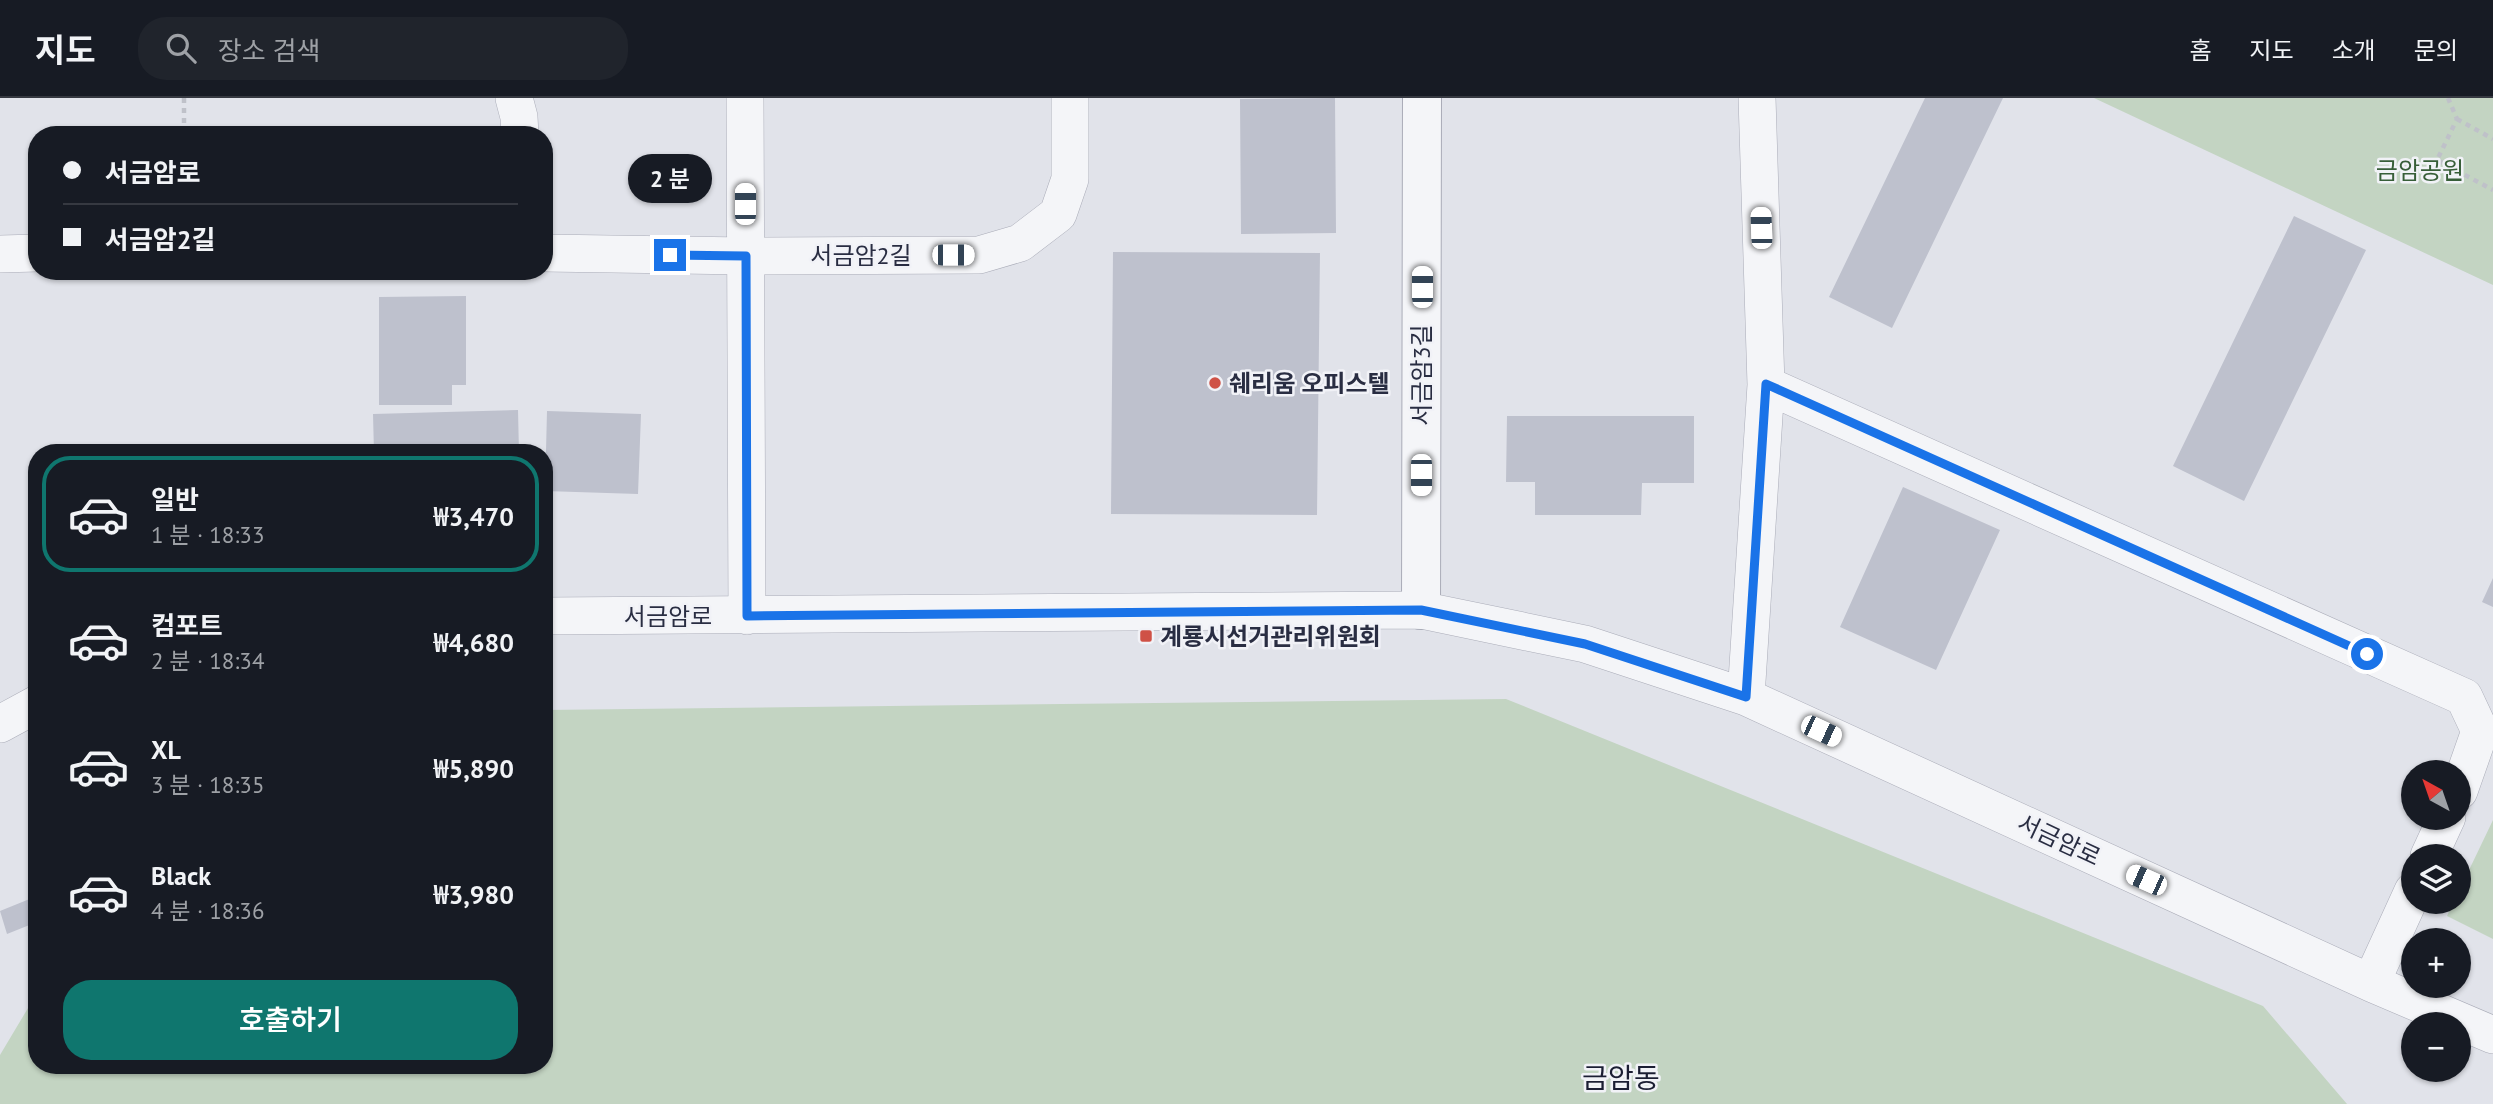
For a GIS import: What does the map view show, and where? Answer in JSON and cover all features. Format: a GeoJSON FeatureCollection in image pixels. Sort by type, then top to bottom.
{"type":"FeatureCollection","features":[{"type":"Feature","properties":{"kind":"street"},"geometry":{"type":"LineString","coordinates":[[514,98],[520,126]]}},
{"type":"Feature","properties":{"kind":"street"},"geometry":{"type":"LineString","coordinates":[[745,98],[747,616]]}},
{"type":"Feature","properties":{"kind":"street","name":"서금암2길"},"geometry":{"type":"LineString","coordinates":[[553,253],[979,255],[1020,243],[1058,214],[1070,179],[1070,98]]}},
{"type":"Feature","properties":{"kind":"street","name":"서금암3길"},"geometry":{"type":"LineString","coordinates":[[1421,610],[1422,98]]}},
{"type":"Feature","properties":{"kind":"street"},"geometry":{"type":"LineString","coordinates":[[1746,697],[1766,384],[1757,98]]}},
{"type":"Feature","properties":{"kind":"street"},"geometry":{"type":"LineString","coordinates":[[0,254],[28,254]]}},
{"type":"Feature","properties":{"kind":"street"},"geometry":{"type":"LineString","coordinates":[[1766,384],[2463,697],[2480,731],[2470,760]]}},
{"type":"Feature","properties":{"kind":"street","name":"서금암로"},"geometry":{"type":"LineString","coordinates":[[553,617],[1421,610],[1585,644],[1746,697],[2371,983],[2493,1035]]}},
{"type":"Feature","properties":{"kind":"street"},"geometry":{"type":"LineString","coordinates":[[0,724],[28,709]]}},
{"type":"Feature","properties":{"kind":"street"},"geometry":{"type":"LineString","coordinates":[[2371,983],[2402,914]]}},
{"type":"Feature","properties":{"kind":"path"},"geometry":{"type":"LineString","coordinates":[[184,98],[184,126]]}},
{"type":"Feature","properties":{"kind":"path"},"geometry":{"type":"LineString","coordinates":[[2448,98],[2457,119],[2493,139]]}},
{"type":"Feature","properties":{"kind":"path"},"geometry":{"type":"LineString","coordinates":[[2457,119],[2437,160],[2493,190]]}},
{"type":"Feature","properties":{"kind":"green space","name":"금암공원"},"geometry":{"type":"Polygon","coordinates":[[[2094,98],[2493,98],[2493,285],[2094,98]]]}},
{"type":"Feature","properties":{"kind":"green space"},"geometry":{"type":"Polygon","coordinates":[[[1506,699],[2263,1006],[2347,1104],[0,1104],[0,1055],[28,1008],[28,1074],[553,1074],[553,710],[1506,699]]]}},
{"type":"Feature","properties":{"kind":"green space"},"geometry":{"type":"Polygon","coordinates":[[[2493,820],[2493,939],[2447,916],[2471,914],[2471,866],[2493,820]]]}},
{"type":"Feature","properties":{"kind":"building"},"geometry":{"type":"Polygon","coordinates":[[[1335,98],[1336,233],[1241,234],[1240,99],[1335,98]]]}},
{"type":"Feature","properties":{"kind":"building"},"geometry":{"type":"Polygon","coordinates":[[[1925,98],[2003,98],[1892,328],[1829,297],[1925,98]]]}},
{"type":"Feature","properties":{"kind":"building"},"geometry":{"type":"Polygon","coordinates":[[[2294,216],[2366,250],[2244,501],[2173,466],[2294,216]]]}},
{"type":"Feature","properties":{"kind":"building","name":"쉐리움 오피스텔"},"geometry":{"type":"Polygon","coordinates":[[[1113,252],[1320,253],[1317,515],[1111,514],[1113,252]]]}},
{"type":"Feature","properties":{"kind":"building"},"geometry":{"type":"Polygon","coordinates":[[[466,296],[466,385],[452,385],[452,405],[379,405],[379,297],[466,296]]]}},
{"type":"Feature","properties":{"kind":"building"},"geometry":{"type":"Polygon","coordinates":[[[518,410],[519,444],[374,444],[373,414],[518,410]]]}},
{"type":"Feature","properties":{"kind":"building"},"geometry":{"type":"Polygon","coordinates":[[[547,411],[641,414],[638,494],[553,491],[553,444],[546,444],[547,411]]]}},
{"type":"Feature","properties":{"kind":"building"},"geometry":{"type":"Polygon","coordinates":[[[1507,416],[1694,416],[1694,483],[1642,483],[1641,515],[1535,515],[1535,482],[1506,482],[1507,416]]]}},
{"type":"Feature","properties":{"kind":"building"},"geometry":{"type":"Polygon","coordinates":[[[1903,487],[2000,530],[1936,670],[1840,627],[1903,487]]]}},
{"type":"Feature","properties":{"kind":"building"},"geometry":{"type":"Polygon","coordinates":[[[2493,578],[2493,607],[2482,602],[2493,578]]]}},
{"type":"Feature","properties":{"kind":"building"},"geometry":{"type":"Polygon","coordinates":[[[28,900],[28,926],[7,934],[0,911],[28,900]]]}},
{"type":"Feature","properties":{"kind":"place","name":"쉐리움 오피스텔"},"geometry":{"type":"Point","coordinates":[1215,383]}},
{"type":"Feature","properties":{"kind":"place","name":"계룡시선거관리위원회"},"geometry":{"type":"Point","coordinates":[1146,636]}},
{"type":"Feature","properties":{"kind":"district","name":"금암동"},"geometry":{"type":"Point","coordinates":[1621,1077]}},
{"type":"Feature","properties":{"kind":"route"},"geometry":{"type":"LineString","coordinates":[[670,255],[746,256],[747,616],[1421,610],[1585,644],[1746,697],[1766,384],[2367,654]]}}]}
